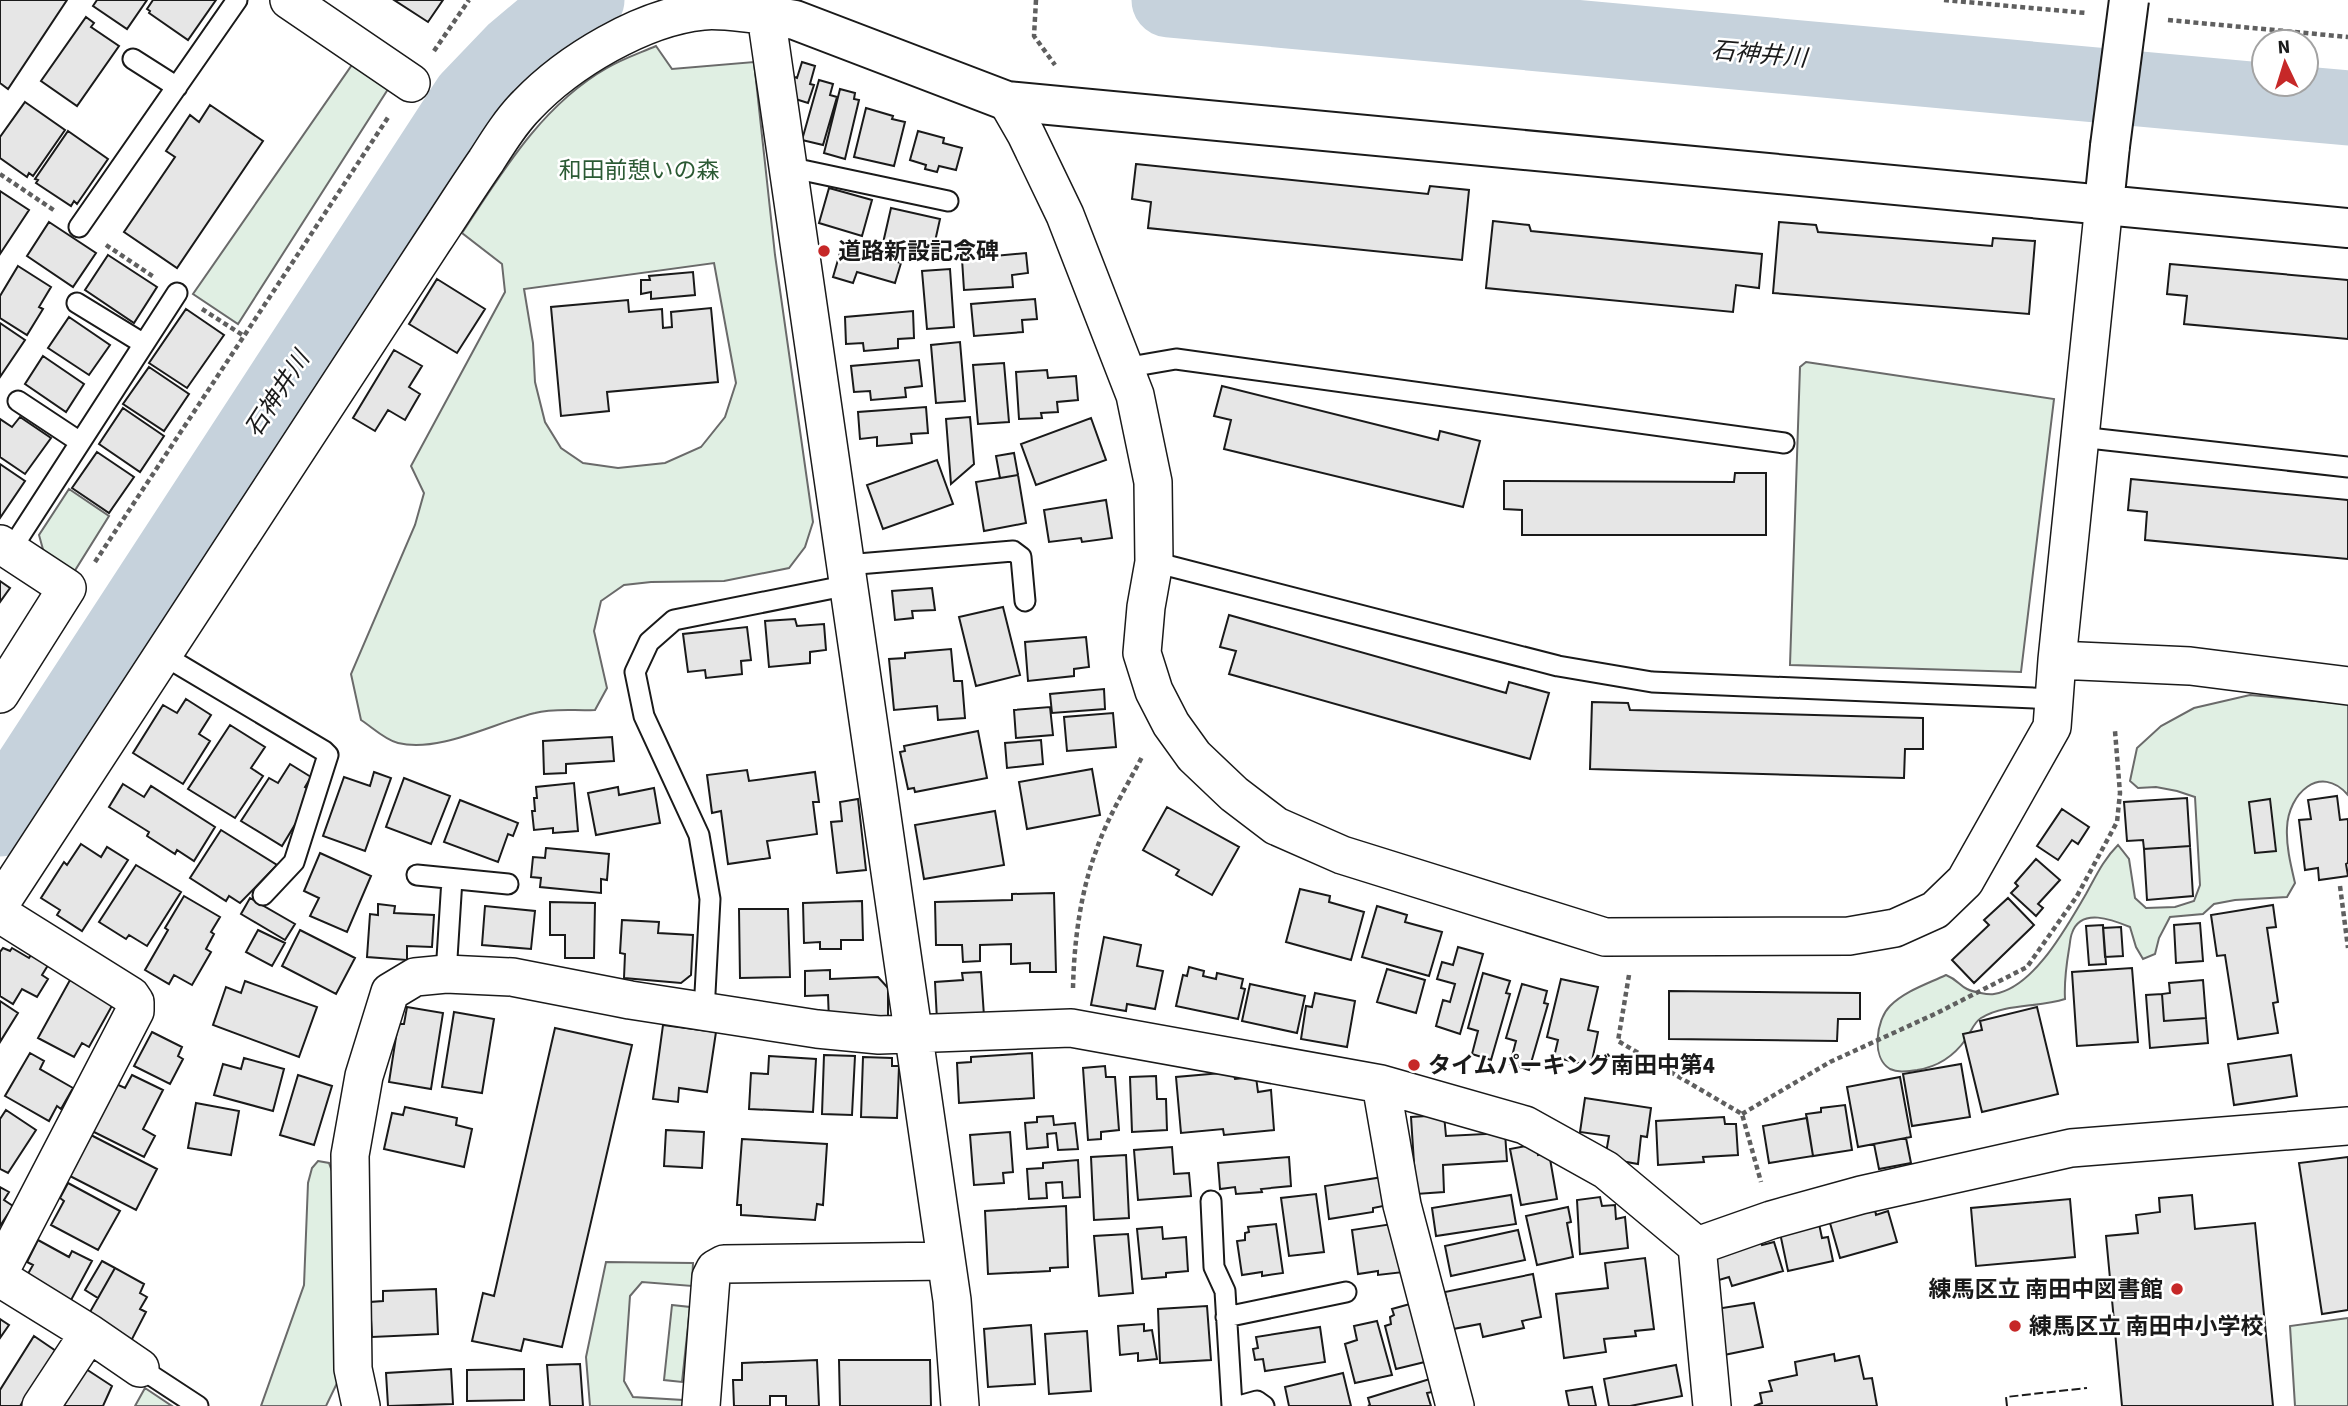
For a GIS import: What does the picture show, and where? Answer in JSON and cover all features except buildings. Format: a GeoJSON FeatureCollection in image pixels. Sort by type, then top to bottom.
{"type":"FeatureCollection","features":[{"type":"Feature","properties":{"kind":"street"},"geometry":{"type":"LineString","coordinates":[[289,0],[411,83]]}},
{"type":"Feature","properties":{"kind":"street"},"geometry":{"type":"LineString","coordinates":[[1007,101],[1065,215],[1135,395],[1153,482],[1154,562],[1142,653],[1154,691],[1171,724],[1194,756],[1234,794],[1276,826],[1342,855],[1605,937],[1849,936],[1895,928],[1934,910],[1965,881],[2052,727],[2110,146],[2129,0]]}},
{"type":"Feature","properties":{"kind":"street"},"geometry":{"type":"LineString","coordinates":[[762,6],[788,167],[946,1261],[960,1406]]}},
{"type":"Feature","properties":{"kind":"street"},"geometry":{"type":"LineString","coordinates":[[0,904],[503,134],[526,105],[559,76],[592,54],[666,18],[704,11],[762,6],[1007,101],[2348,228]]}},
{"type":"Feature","properties":{"kind":"street"},"geometry":{"type":"LineString","coordinates":[[0,694],[67,588],[5,547]]}},
{"type":"Feature","properties":{"kind":"street"},"geometry":{"type":"LineString","coordinates":[[2057,660],[2190,666],[2348,686]]}},
{"type":"Feature","properties":{"kind":"street"},"geometry":{"type":"LineString","coordinates":[[0,914],[131,996],[135,1002],[135,1010],[0,1271]]}},
{"type":"Feature","properties":{"kind":"street"},"geometry":{"type":"LineString","coordinates":[[361,1406],[353,1369],[350,1155],[364,1076],[390,992],[415,977],[446,974],[512,977],[817,1030],[880,1035],[1071,1028],[1381,1084],[1525,1125],[1606,1170],[1697,1245],[1712,1406]]}},
{"type":"Feature","properties":{"kind":"street"},"geometry":{"type":"LineString","coordinates":[[1381,1084],[1402,1205],[1455,1406]]}},
{"type":"Feature","properties":{"kind":"street"},"geometry":{"type":"LineString","coordinates":[[1697,1245],[1771,1220],[1861,1195],[2071,1148],[2348,1126]]}},
{"type":"Feature","properties":{"kind":"street"},"geometry":{"type":"LineString","coordinates":[[701,1406],[711,1277],[715,1269],[724,1264],[946,1261]]}},
{"type":"Feature","properties":{"kind":"street"},"geometry":{"type":"LineString","coordinates":[[0,1278],[141,1368]]}},
{"type":"Feature","properties":{"kind":"street"},"geometry":{"type":"LineString","coordinates":[[41,1406],[89,1333]]}},
{"type":"Feature","properties":{"kind":"lane"},"geometry":{"type":"LineString","coordinates":[[79,227],[237,0]]}},
{"type":"Feature","properties":{"kind":"lane"},"geometry":{"type":"LineString","coordinates":[[133,59],[177,87]]}},
{"type":"Feature","properties":{"kind":"lane"},"geometry":{"type":"LineString","coordinates":[[788,167],[948,201]]}},
{"type":"Feature","properties":{"kind":"lane"},"geometry":{"type":"LineString","coordinates":[[5,547],[80,442],[177,293]]}},
{"type":"Feature","properties":{"kind":"lane"},"geometry":{"type":"LineString","coordinates":[[77,303],[144,344]]}},
{"type":"Feature","properties":{"kind":"lane"},"geometry":{"type":"LineString","coordinates":[[1124,368],[1176,359],[1784,443]]}},
{"type":"Feature","properties":{"kind":"lane"},"geometry":{"type":"LineString","coordinates":[[18,401],[80,442]]}},
{"type":"Feature","properties":{"kind":"lane"},"geometry":{"type":"LineString","coordinates":[[2080,436],[2348,467]]}},
{"type":"Feature","properties":{"kind":"lane"},"geometry":{"type":"LineString","coordinates":[[704,1012],[710,899],[699,835],[644,716],[635,671],[649,642],[674,620],[847,575],[1013,551],[1021,557],[1024,601]]}},
{"type":"Feature","properties":{"kind":"lane"},"geometry":{"type":"LineString","coordinates":[[1154,562],[1558,666],[1651,682],[2055,699]]}},
{"type":"Feature","properties":{"kind":"lane"},"geometry":{"type":"LineString","coordinates":[[163,654],[328,755],[294,862],[263,895]]}},
{"type":"Feature","properties":{"kind":"lane"},"geometry":{"type":"LineString","coordinates":[[417,875],[509,884]]}},
{"type":"Feature","properties":{"kind":"lane"},"geometry":{"type":"LineString","coordinates":[[446,974],[452,879]]}},
{"type":"Feature","properties":{"kind":"lane"},"geometry":{"type":"LineString","coordinates":[[1211,1201],[1214,1267],[1225,1291],[1232,1406]]}},
{"type":"Feature","properties":{"kind":"lane"},"geometry":{"type":"LineString","coordinates":[[1226,1317],[1346,1292]]}},
{"type":"Feature","properties":{"kind":"lane"},"geometry":{"type":"LineString","coordinates":[[141,1368],[198,1406]]}},
{"type":"Feature","properties":{"kind":"lane"},"geometry":{"type":"LineString","coordinates":[[1239,1406],[1257,1401],[1264,1406]]}},
{"type":"Feature","properties":{"kind":"path"},"geometry":{"type":"LineString","coordinates":[[67,588],[82,582],[411,83],[469,0]]}},
{"type":"Feature","properties":{"kind":"path"},"geometry":{"type":"LineString","coordinates":[[1036,0],[1034,36],[1060,72]]}},
{"type":"Feature","properties":{"kind":"path"},"geometry":{"type":"LineString","coordinates":[[0,174],[244,337]]}},
{"type":"Feature","properties":{"kind":"path"},"geometry":{"type":"LineString","coordinates":[[1742,1114],[1830,1062],[1937,1013],[2027,967],[2077,895],[2117,822],[2120,793],[2115,731]]}},
{"type":"Feature","properties":{"kind":"path"},"geometry":{"type":"LineString","coordinates":[[1071,1028],[1074,964],[1084,896],[1096,850],[1145,750]]}},
{"type":"Feature","properties":{"kind":"path"},"geometry":{"type":"LineString","coordinates":[[2340,886],[2348,948]]}},
{"type":"Feature","properties":{"kind":"path"},"geometry":{"type":"LineString","coordinates":[[1631,964],[1618,1041],[1742,1114],[1771,1220]]}},
{"type":"Feature","properties":{"kind":"green space","name":"和田前憩いの森"},"geometry":{"type":"Polygon","coordinates":[[[656,46],[672,69],[754,62],[775,255],[813,522],[805,547],[789,568],[724,581],[624,585],[601,601],[594,631],[607,688],[595,710],[542,711],[449,741],[414,745],[398,743],[361,720],[351,674],[415,525],[424,493],[411,466],[505,292],[502,264],[462,233],[508,164],[543,120],[584,83],[607,68],[656,46]],[[714,263],[524,289],[533,343],[535,382],[545,422],[561,448],[583,463],[618,468],[665,463],[701,447],[725,417],[736,383],[714,263]]]}},
{"type":"Feature","properties":{"kind":"green space"},"geometry":{"type":"Polygon","coordinates":[[[354,62],[390,86],[238,324],[193,294],[354,62]]]}},
{"type":"Feature","properties":{"kind":"green space"},"geometry":{"type":"Polygon","coordinates":[[[1806,362],[2054,399],[2021,672],[1790,665],[1800,367],[1806,362]]]}},
{"type":"Feature","properties":{"kind":"green space"},"geometry":{"type":"Polygon","coordinates":[[[69,489],[109,516],[74,572],[44,553],[39,535],[69,489]]]}},
{"type":"Feature","properties":{"kind":"green space"},"geometry":{"type":"Polygon","coordinates":[[[2250,695],[2348,704],[2348,795],[2337,786],[2317,782],[2299,794],[2293,804],[2287,835],[2295,883],[2287,897],[2235,900],[2214,904],[2203,914],[2170,917],[2159,938],[2155,954],[2143,959],[2130,927],[2098,918],[2082,920],[2076,925],[2071,937],[2065,999],[2001,1010],[1981,1018],[1956,1051],[1931,1066],[1900,1071],[1890,1069],[1884,1064],[1878,1048],[1879,1029],[1890,1006],[1909,992],[1946,975],[1967,989],[1988,994],[2009,989],[2023,980],[2048,954],[2104,862],[2118,845],[2129,859],[2135,898],[2146,908],[2175,907],[2194,901],[2200,885],[2195,797],[2156,787],[2138,788],[2130,781],[2137,748],[2161,726],[2194,708],[2250,695]]]}},
{"type":"Feature","properties":{"kind":"green space"},"geometry":{"type":"Polygon","coordinates":[[[318,1161],[329,1163],[334,1177],[339,1379],[326,1406],[261,1406],[304,1285],[308,1183],[312,1168],[318,1161]]]}},
{"type":"Feature","properties":{"kind":"green space"},"geometry":{"type":"Polygon","coordinates":[[[606,1262],[693,1263],[692,1286],[642,1282],[630,1296],[624,1381],[633,1397],[683,1400],[683,1406],[590,1406],[586,1357],[606,1262]]]}},
{"type":"Feature","properties":{"kind":"green space"},"geometry":{"type":"Polygon","coordinates":[[[672,1305],[690,1307],[682,1382],[664,1380],[672,1305]]]}},
{"type":"Feature","properties":{"kind":"green space"},"geometry":{"type":"Polygon","coordinates":[[[2348,1318],[2348,1406],[2295,1406],[2290,1326],[2348,1318]]]}},
{"type":"Feature","properties":{"kind":"green space"},"geometry":{"type":"Polygon","coordinates":[[[145,1388],[172,1406],[135,1406],[145,1388]]]}},
{"type":"Feature","properties":{"kind":"waterway","name":"石神井川"},"geometry":{"type":"LineString","coordinates":[[0,819],[469,99],[514,52],[552,20],[587,0]]}},
{"type":"Feature","properties":{"kind":"waterway","name":"石神井川"},"geometry":{"type":"LineString","coordinates":[[1169,0],[2348,108]]}},
{"type":"Feature","properties":{"kind":"fence"},"geometry":{"type":"LineString","coordinates":[[2007,1406],[2006,1397],[2087,1388]]}},
{"type":"Feature","properties":{"kind":"place","name":"道路新設記念碑"},"geometry":{"type":"Point","coordinates":[824,251]}},
{"type":"Feature","properties":{"kind":"place","name":"タイムパーキング南田中第4"},"geometry":{"type":"Point","coordinates":[1414,1065]}},
{"type":"Feature","properties":{"kind":"place","name":"練馬区立 南田中図書館"},"geometry":{"type":"Point","coordinates":[2177,1289]}},
{"type":"Feature","properties":{"kind":"place","name":"練馬区立 南田中小学校"},"geometry":{"type":"Point","coordinates":[2015,1326]}}]}
